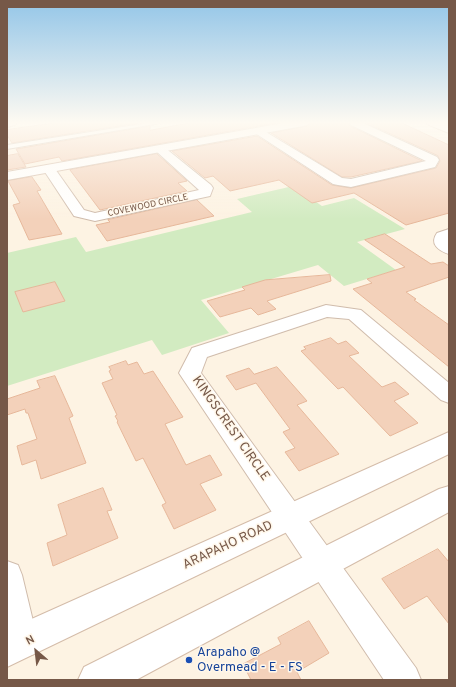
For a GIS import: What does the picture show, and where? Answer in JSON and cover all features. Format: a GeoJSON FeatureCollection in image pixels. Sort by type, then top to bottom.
{"type":"FeatureCollection","features":[{"type":"Feature","properties":{"kind":"main road"},"geometry":{"type":"LineString","coordinates":[[7,176],[126,155]]}},
{"type":"Feature","properties":{"kind":"main road","name":"ARAPAHO ROAD"},"geometry":{"type":"LineString","coordinates":[[15,646],[449,442]]}},
{"type":"Feature","properties":{"kind":"main road"},"geometry":{"type":"LineString","coordinates":[[96,680],[449,498]]}},
{"type":"Feature","properties":{"kind":"street","name":"COVEWOOD CIRCLE"},"geometry":{"type":"LineString","coordinates":[[49,169],[79,213],[95,217],[205,193],[206,188],[167,155]]}},
{"type":"Feature","properties":{"kind":"street"},"geometry":{"type":"LineString","coordinates":[[296,155],[338,181],[351,183],[431,164],[433,160],[423,155]]}},
{"type":"Feature","properties":{"kind":"street"},"geometry":{"type":"LineString","coordinates":[[449,234],[442,236],[442,245],[449,249]]}},
{"type":"Feature","properties":{"kind":"street","name":"KINGSCREST CIRCLE"},"geometry":{"type":"LineString","coordinates":[[404,680],[190,373],[199,353],[326,311],[354,314],[449,396]]}},
{"type":"Feature","properties":{"kind":"street"},"geometry":{"type":"LineString","coordinates":[[7,575],[15,646]]}},
{"type":"Feature","properties":{"kind":"green space"},"geometry":{"type":"Polygon","coordinates":[[[293,186],[322,206],[354,198],[405,229],[357,242],[396,270],[344,286],[318,265],[201,300],[229,333],[162,355],[152,340],[7,386],[7,253],[76,237],[86,252],[252,212],[237,199],[293,186]]]}},
{"type":"Feature","properties":{"kind":"building"},"geometry":{"type":"Polygon","coordinates":[[[19,155],[26,167],[7,170],[7,156],[19,155]]]}},
{"type":"Feature","properties":{"kind":"building"},"geometry":{"type":"Polygon","coordinates":[[[20,155],[95,155],[62,161],[59,157],[25,164],[20,155]]]}},
{"type":"Feature","properties":{"kind":"building"},"geometry":{"type":"Polygon","coordinates":[[[158,155],[187,181],[178,183],[187,191],[100,210],[70,170],[158,155]]]}},
{"type":"Feature","properties":{"kind":"building"},"geometry":{"type":"Polygon","coordinates":[[[177,155],[286,155],[332,185],[351,188],[436,168],[440,161],[436,155],[449,155],[449,213],[406,225],[354,193],[312,203],[279,180],[230,191],[213,176],[205,178],[177,155]]]}},
{"type":"Feature","properties":{"kind":"building"},"geometry":{"type":"Polygon","coordinates":[[[307,155],[410,155],[422,161],[351,177],[342,177],[307,155]]]}},
{"type":"Feature","properties":{"kind":"building"},"geometry":{"type":"Polygon","coordinates":[[[32,177],[41,190],[37,191],[62,234],[29,240],[13,205],[20,203],[8,181],[32,177]]]}},
{"type":"Feature","properties":{"kind":"building"},"geometry":{"type":"Polygon","coordinates":[[[197,200],[214,216],[107,241],[96,225],[110,222],[108,220],[197,200]]]}},
{"type":"Feature","properties":{"kind":"building"},"geometry":{"type":"Polygon","coordinates":[[[385,234],[431,264],[443,262],[449,266],[449,277],[406,292],[416,299],[414,300],[449,325],[449,367],[353,289],[372,283],[367,279],[405,267],[365,240],[385,234]]]}},
{"type":"Feature","properties":{"kind":"building"},"geometry":{"type":"Polygon","coordinates":[[[330,275],[331,281],[267,301],[276,309],[258,315],[251,308],[220,317],[207,301],[245,290],[242,287],[265,280],[330,275]]]}},
{"type":"Feature","properties":{"kind":"building"},"geometry":{"type":"Polygon","coordinates":[[[55,282],[65,301],[23,312],[15,292],[55,282]]]}},
{"type":"Feature","properties":{"kind":"building"},"geometry":{"type":"Polygon","coordinates":[[[331,338],[338,344],[346,341],[359,353],[349,356],[382,387],[395,382],[409,394],[394,401],[418,423],[390,436],[343,387],[338,389],[301,351],[306,349],[304,347],[331,338]]]}},
{"type":"Feature","properties":{"kind":"building"},"geometry":{"type":"Polygon","coordinates":[[[126,361],[128,365],[137,362],[144,374],[153,371],[183,417],[165,424],[186,465],[210,455],[222,475],[200,484],[216,510],[174,529],[162,505],[166,503],[143,458],[136,461],[117,422],[118,421],[115,416],[117,415],[102,383],[113,379],[109,371],[111,370],[109,367],[126,361]]]}},
{"type":"Feature","properties":{"kind":"building"},"geometry":{"type":"Polygon","coordinates":[[[277,367],[307,401],[297,405],[339,454],[299,471],[285,452],[295,448],[283,432],[290,429],[256,383],[236,390],[226,376],[249,368],[254,374],[277,367]]]}},
{"type":"Feature","properties":{"kind":"building"},"geometry":{"type":"Polygon","coordinates":[[[55,376],[73,416],[69,418],[86,463],[41,479],[36,460],[22,465],[17,446],[37,439],[28,413],[26,413],[25,409],[7,415],[7,399],[40,388],[37,381],[55,376]]]}},
{"type":"Feature","properties":{"kind":"building"},"geometry":{"type":"Polygon","coordinates":[[[103,488],[112,510],[107,511],[118,538],[53,566],[47,543],[67,535],[58,505],[103,488]]]}},
{"type":"Feature","properties":{"kind":"building"},"geometry":{"type":"Polygon","coordinates":[[[438,549],[449,562],[449,624],[427,596],[404,609],[382,579],[438,549]]]}},
{"type":"Feature","properties":{"kind":"building"},"geometry":{"type":"Polygon","coordinates":[[[309,621],[329,653],[297,672],[301,680],[251,680],[243,664],[281,644],[278,638],[309,621]]]}},
{"type":"Feature","properties":{"kind":"place","name":"Arapaho @ Overmead - E - FS"},"geometry":{"type":"Point","coordinates":[189,660]}}]}
